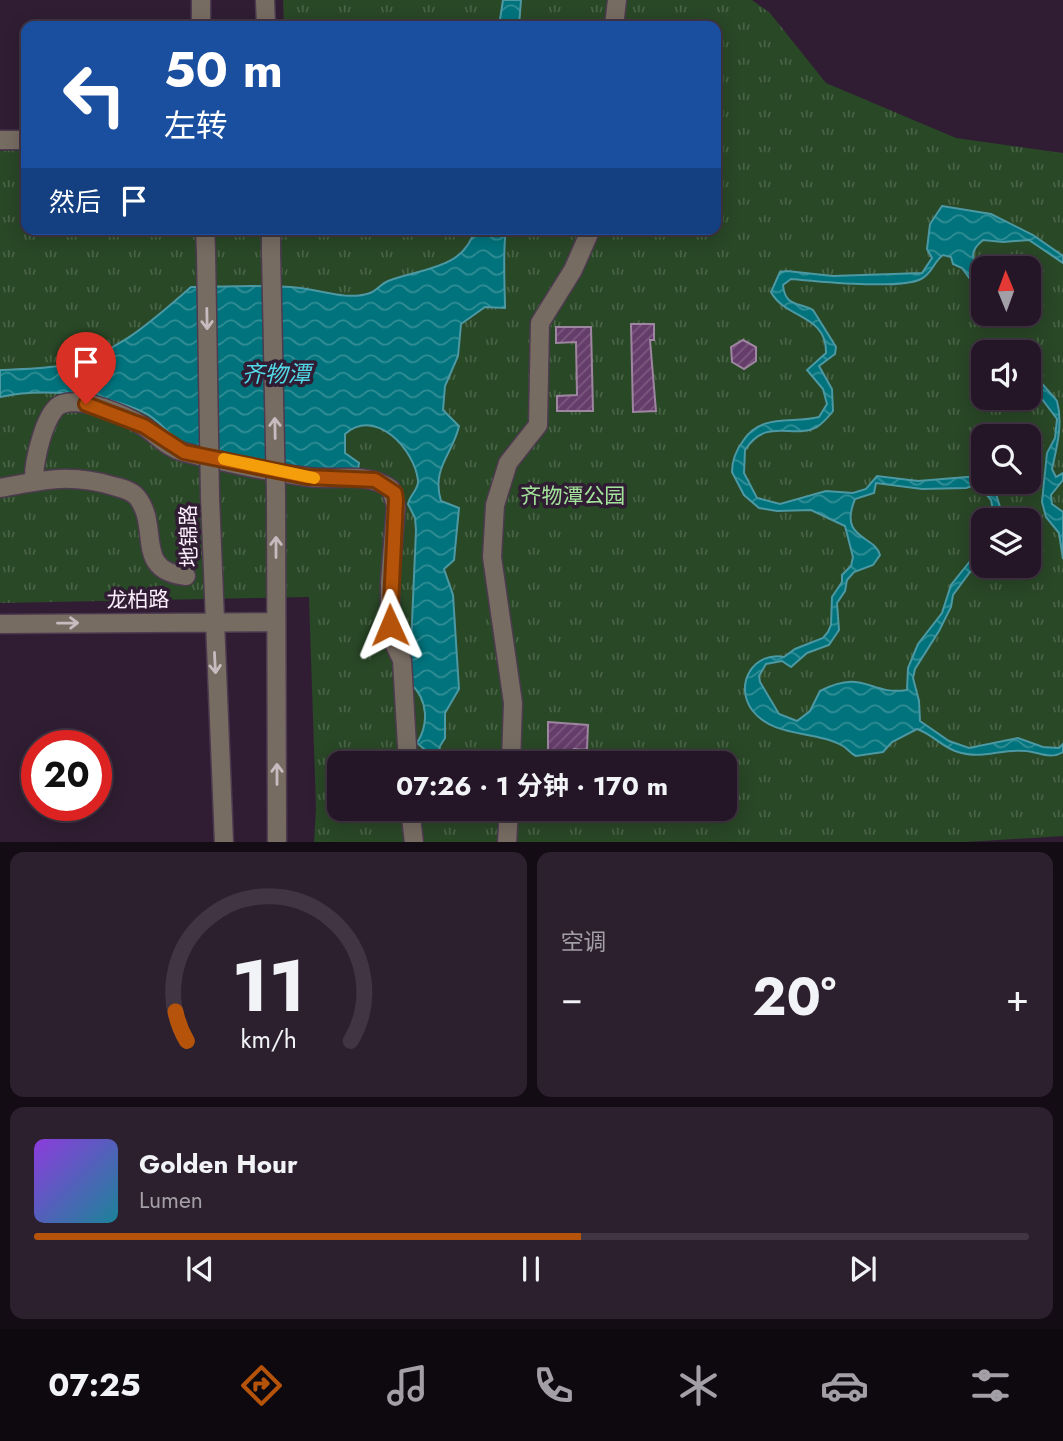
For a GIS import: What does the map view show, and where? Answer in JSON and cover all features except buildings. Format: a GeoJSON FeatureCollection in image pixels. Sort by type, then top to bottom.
{"type":"FeatureCollection","features":[{"type":"Feature","properties":{"kind":"street"},"geometry":{"type":"LineString","coordinates":[[201,0],[201,21]]}},
{"type":"Feature","properties":{"kind":"street"},"geometry":{"type":"LineString","coordinates":[[265,0],[266,21]]}},
{"type":"Feature","properties":{"kind":"street"},"geometry":{"type":"LineString","coordinates":[[615,21],[617,0]]}},
{"type":"Feature","properties":{"kind":"street"},"geometry":{"type":"LineString","coordinates":[[0,140],[21,140]]}},
{"type":"Feature","properties":{"kind":"street","name":"地锦路"},"geometry":{"type":"LineString","coordinates":[[205,235],[213,622],[223,842]]}},
{"type":"Feature","properties":{"kind":"street"},"geometry":{"type":"LineString","coordinates":[[271,235],[276,496],[277,842]]}},
{"type":"Feature","properties":{"kind":"street"},"geometry":{"type":"LineString","coordinates":[[511,751],[513,703],[492,557],[495,505],[508,463],[538,425],[540,323],[561,292],[588,235]]}},
{"type":"Feature","properties":{"kind":"street"},"geometry":{"type":"LineString","coordinates":[[34,481],[34,457],[40,438],[55,410],[65,403],[86,404],[123,416],[184,452],[307,477],[362,478],[380,482],[391,489],[396,506],[390,582],[390,625],[402,666],[407,751]]}},
{"type":"Feature","properties":{"kind":"street"},"geometry":{"type":"LineString","coordinates":[[0,488],[34,481],[81,477],[128,490],[136,496],[142,507],[156,562],[170,575],[186,576]]}},
{"type":"Feature","properties":{"kind":"street","name":"龙柏路"},"geometry":{"type":"LineString","coordinates":[[0,624],[276,622]]}},
{"type":"Feature","properties":{"kind":"street"},"geometry":{"type":"LineString","coordinates":[[412,821],[414,842]]}},
{"type":"Feature","properties":{"kind":"street"},"geometry":{"type":"LineString","coordinates":[[507,842],[508,821]]}},
{"type":"Feature","properties":{"kind":"green space","name":"齐物潭公园"},"geometry":{"type":"Polygon","coordinates":[[[283,0],[752,0],[770,13],[826,83],[956,138],[1063,153],[1063,836],[965,842],[314,842],[316,808],[309,597],[0,603],[0,151],[21,150],[21,235],[721,235],[721,21],[284,21],[283,0]]]}},
{"type":"Feature","properties":{"kind":"water"},"geometry":{"type":"Polygon","coordinates":[[[503,0],[521,0],[519,21],[500,21],[503,0]]]}},
{"type":"Feature","properties":{"kind":"water"},"geometry":{"type":"Polygon","coordinates":[[[942,206],[991,214],[1033,235],[1063,256],[1063,263],[1029,240],[983,240],[971,256],[971,280],[962,268],[953,264],[951,257],[943,255],[925,277],[910,282],[858,284],[791,279],[783,285],[790,300],[813,310],[836,347],[835,354],[819,366],[832,389],[833,411],[817,427],[799,431],[771,431],[753,440],[745,450],[744,473],[757,498],[780,504],[826,491],[853,493],[866,489],[877,476],[918,481],[971,477],[971,486],[922,489],[876,483],[874,493],[855,499],[851,512],[854,529],[877,549],[880,555],[873,565],[854,572],[847,580],[845,591],[837,603],[839,630],[829,645],[807,653],[791,667],[782,661],[766,664],[759,676],[760,682],[779,714],[797,721],[810,711],[820,691],[835,685],[857,682],[894,691],[907,690],[908,668],[918,644],[942,613],[951,585],[971,560],[971,572],[953,595],[951,607],[939,631],[915,669],[913,678],[919,701],[920,721],[949,741],[969,748],[1018,738],[1043,747],[1059,748],[1063,744],[1063,752],[1054,755],[1026,751],[965,754],[950,749],[917,729],[892,742],[883,752],[856,756],[832,741],[771,725],[752,710],[747,700],[746,680],[756,664],[774,656],[784,657],[795,649],[823,638],[828,632],[831,625],[832,597],[842,582],[842,575],[851,566],[853,557],[845,526],[811,510],[777,511],[759,508],[744,495],[732,472],[737,451],[750,432],[759,426],[777,421],[819,417],[827,404],[823,389],[807,370],[826,353],[820,331],[777,301],[771,292],[780,272],[787,271],[833,276],[922,273],[932,258],[927,249],[930,224],[942,206]]]}},
{"type":"Feature","properties":{"kind":"water","name":"齐物潭"},"geometry":{"type":"Polygon","coordinates":[[[472,235],[505,235],[505,308],[485,307],[461,324],[458,356],[445,386],[443,410],[459,426],[441,470],[439,489],[441,501],[459,508],[454,560],[444,569],[453,595],[459,689],[445,713],[445,738],[439,751],[427,751],[417,743],[424,728],[425,712],[421,697],[411,684],[410,669],[416,530],[415,518],[408,504],[418,480],[409,456],[392,435],[369,425],[357,427],[345,434],[345,453],[359,463],[358,470],[313,470],[190,448],[149,415],[110,400],[53,393],[0,397],[0,370],[56,366],[100,353],[133,335],[191,287],[273,286],[362,295],[388,281],[440,266],[461,253],[472,235]]]}},
{"type":"Feature","properties":{"kind":"water"},"geometry":{"type":"Polygon","coordinates":[[[1041,383],[1057,401],[1059,409],[1059,435],[1052,469],[1056,477],[1063,473],[1063,480],[1051,495],[1052,504],[1063,512],[1063,559],[1059,533],[1046,517],[1042,502],[1047,453],[1055,438],[1057,419],[1041,398],[1041,383]]]}},
{"type":"Feature","properties":{"kind":"water"},"geometry":{"type":"Polygon","coordinates":[[[986,494],[996,494],[1000,508],[993,508],[986,494]]]}},
{"type":"Feature","properties":{"kind":"slow traffic"},"geometry":{"type":"LineString","coordinates":[[224,459],[314,478]]}},
{"type":"Feature","properties":{"kind":"route"},"geometry":{"type":"LineString","coordinates":[[86,404],[144,426],[168,445],[184,452],[307,477],[358,477],[388,486],[395,493],[396,500],[393,572],[389,590],[390,625]]}}]}
